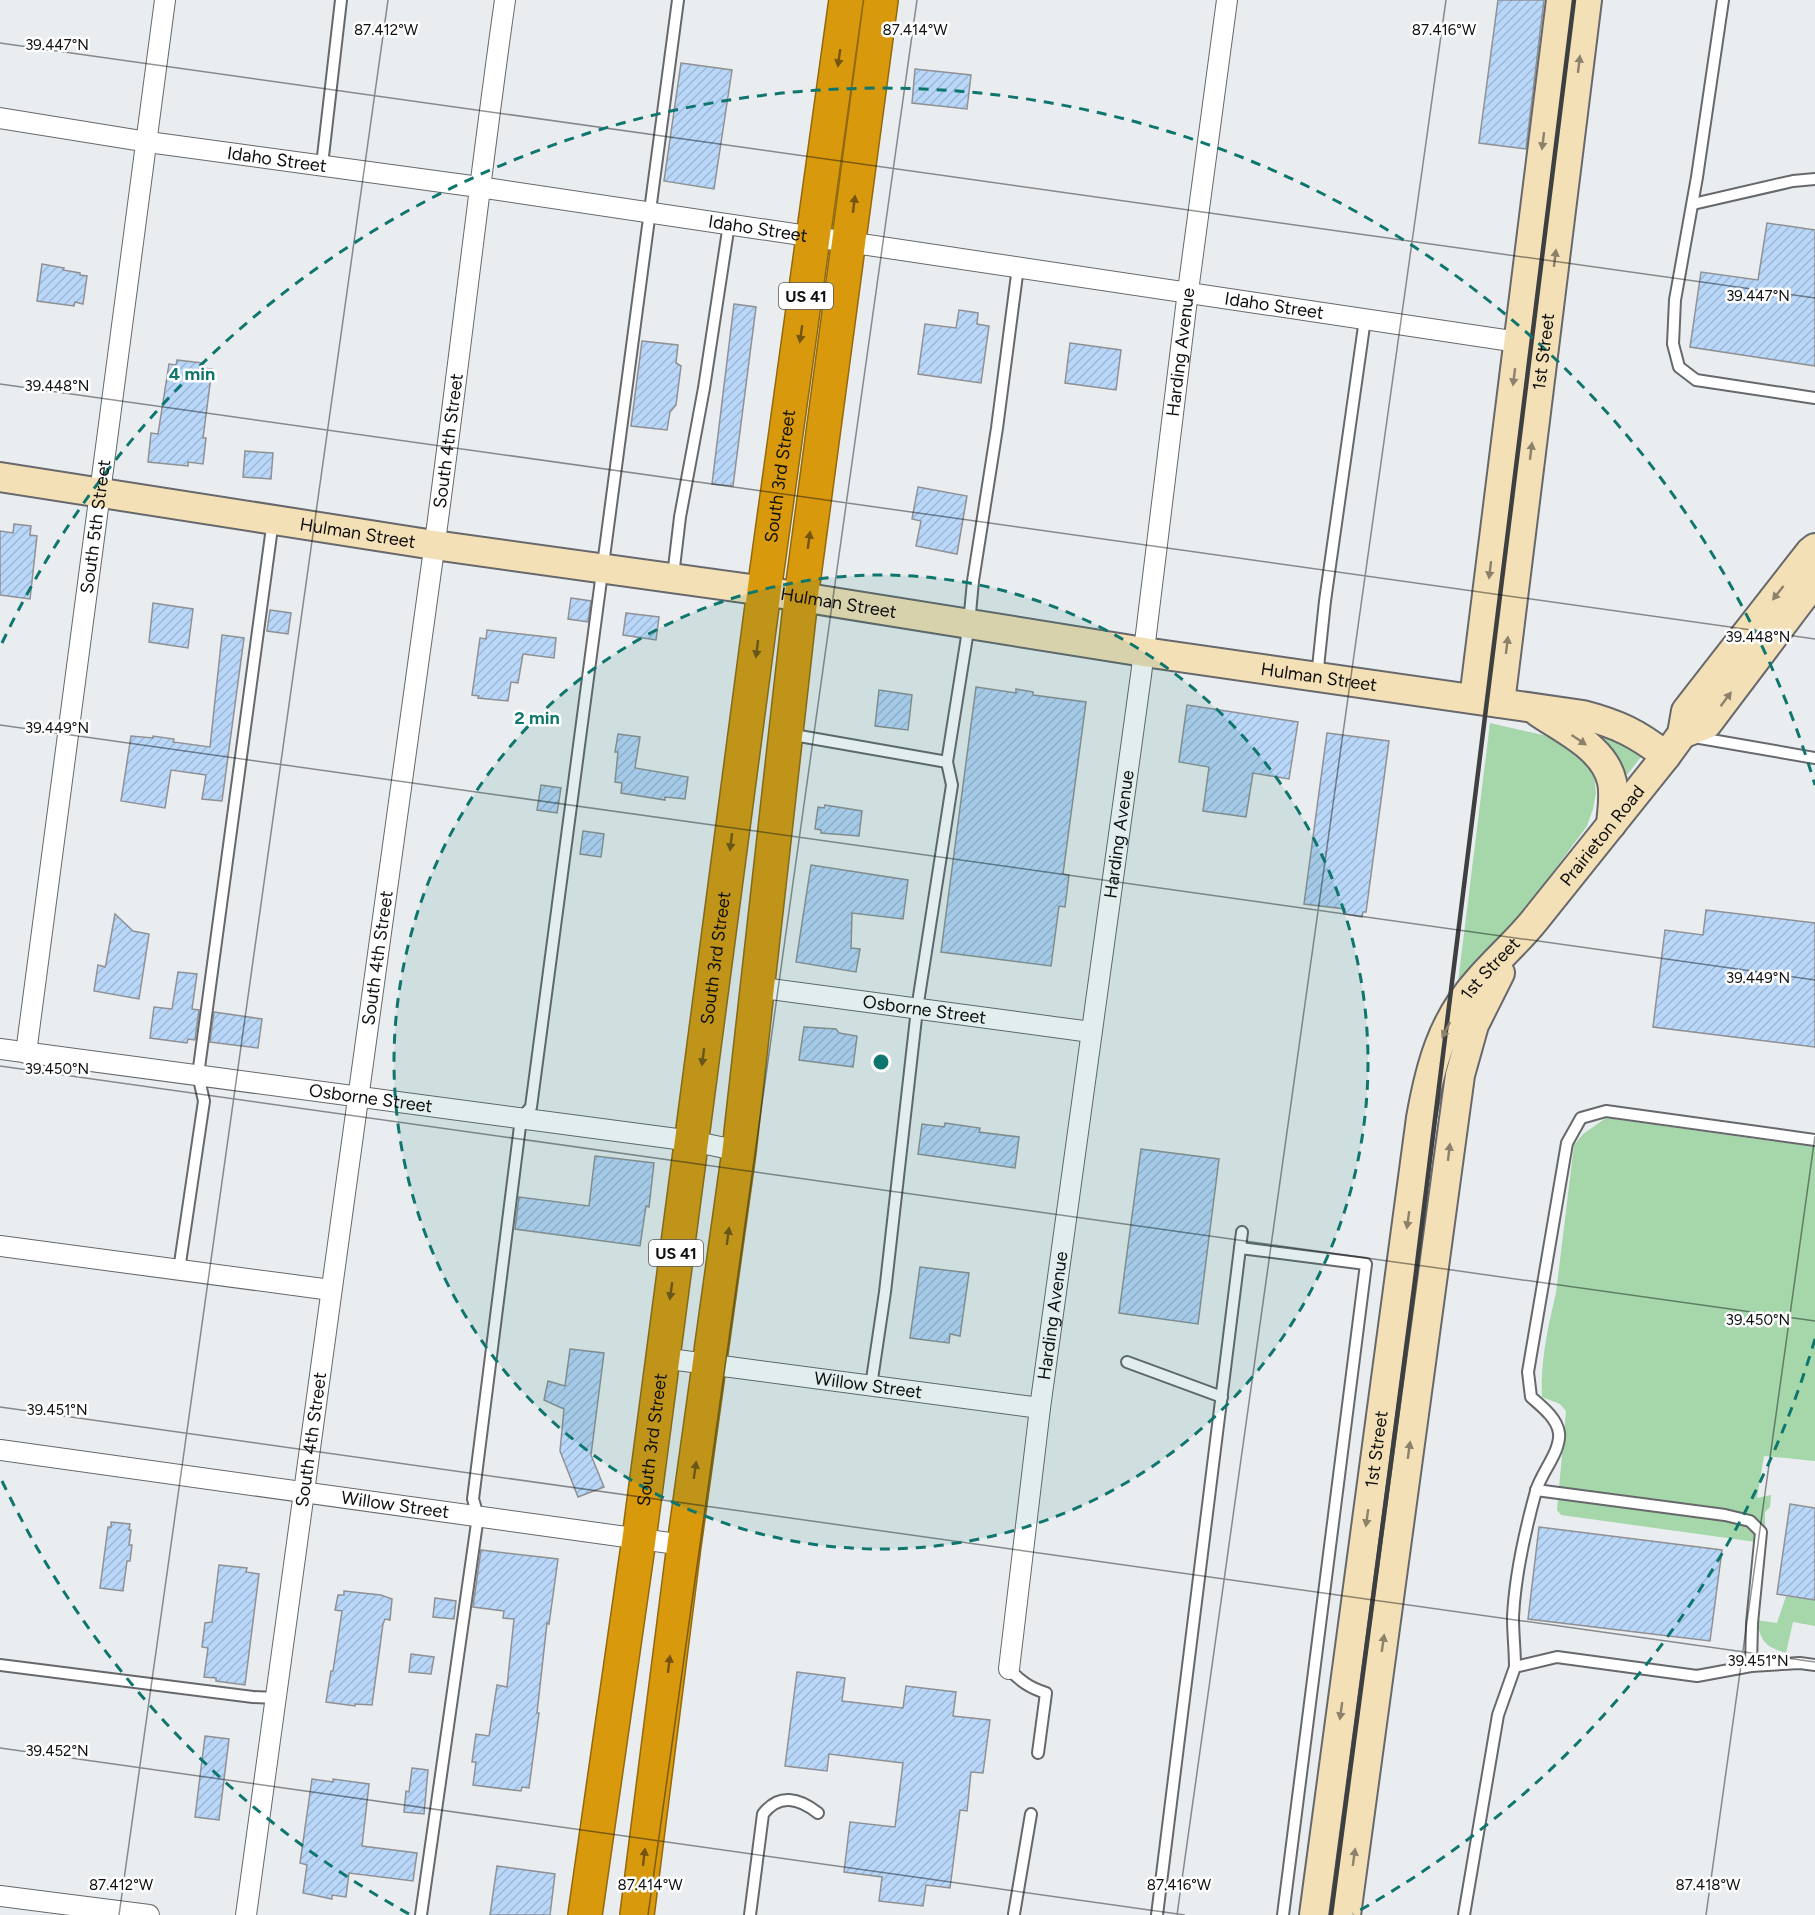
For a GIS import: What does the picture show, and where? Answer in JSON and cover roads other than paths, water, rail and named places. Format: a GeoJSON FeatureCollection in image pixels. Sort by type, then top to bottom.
{"type":"FeatureCollection","features":[{"type":"Feature","properties":{"kind":"highway","name":"South 3rd Street"},"geometry":{"type":"LineString","coordinates":[[585,1915],[639,1539],[764,591],[846,0]]}},
{"type":"Feature","properties":{"kind":"highway","name":"South 3rd Street"},"geometry":{"type":"LineString","coordinates":[[637,1915],[684,1545],[739,1151],[801,598],[881,0]]}},
{"type":"Feature","properties":{"kind":"main road","name":"1st Street"},"geometry":{"type":"LineString","coordinates":[[1487,701],[1518,342],[1561,0]]}},
{"type":"Feature","properties":{"kind":"main road","name":"1st Street"},"geometry":{"type":"LineString","coordinates":[[1487,701],[1587,0]]}},
{"type":"Feature","properties":{"kind":"main road","name":"Hulman Street"},"geometry":{"type":"LineString","coordinates":[[0,477],[434,545],[764,591],[1144,652],[1583,715],[1607,721],[1638,735],[1674,745]]}},
{"type":"Feature","properties":{"kind":"main road","name":"Prairieton Road"},"geometry":{"type":"LineString","coordinates":[[1521,936],[1674,745],[1686,711],[1815,548]]}},
{"type":"Feature","properties":{"kind":"main road","name":"Prairieton Road"},"geometry":{"type":"LineString","coordinates":[[1674,745],[1707,724],[1815,581]]}},
{"type":"Feature","properties":{"kind":"main road"},"geometry":{"type":"LineString","coordinates":[[1530,708],[1579,739],[1602,760],[1612,782],[1611,825]]}},
{"type":"Feature","properties":{"kind":"main road","name":"1st Street"},"geometry":{"type":"LineString","coordinates":[[1314,1915],[1427,1081],[1438,1044],[1455,1011],[1477,981],[1521,936]]}},
{"type":"Feature","properties":{"kind":"main road","name":"1st Street"},"geometry":{"type":"LineString","coordinates":[[1346,1915],[1460,1075],[1474,1025],[1489,992],[1521,936]]}},
{"type":"Feature","properties":{"kind":"street","name":"South 5th Street"},"geometry":{"type":"LineString","coordinates":[[26,1053],[165,0]]}},
{"type":"Feature","properties":{"kind":"street","name":"South 4th Street"},"geometry":{"type":"LineString","coordinates":[[246,1915],[434,545],[505,0]]}},
{"type":"Feature","properties":{"kind":"street","name":"Harding Avenue"},"geometry":{"type":"LineString","coordinates":[[1009,1669],[1040,1408],[1144,652],[1188,291],[1227,0]]}},
{"type":"Feature","properties":{"kind":"street","name":"Idaho Street"},"geometry":{"type":"LineString","coordinates":[[0,118],[1188,291],[1518,342]]}},
{"type":"Feature","properties":{"kind":"street","name":"Osborne Street"},"geometry":{"type":"LineString","coordinates":[[756,987],[1091,1032]]}},
{"type":"Feature","properties":{"kind":"street","name":"Osborne Street"},"geometry":{"type":"LineString","coordinates":[[0,1049],[692,1141],[739,1151]]}},
{"type":"Feature","properties":{"kind":"street"},"geometry":{"type":"LineString","coordinates":[[0,1246],[331,1290]]}},
{"type":"Feature","properties":{"kind":"street","name":"Willow Street"},"geometry":{"type":"LineString","coordinates":[[662,1358],[1040,1408]]}},
{"type":"Feature","properties":{"kind":"street","name":"Willow Street"},"geometry":{"type":"LineString","coordinates":[[0,1450],[684,1545]]}},
{"type":"Feature","properties":{"kind":"street"},"geometry":{"type":"LineString","coordinates":[[0,1896],[81,1911],[149,1915]]}},
{"type":"Feature","properties":{"kind":"lane"},"geometry":{"type":"LineString","coordinates":[[322,165],[341,0]]}},
{"type":"Feature","properties":{"kind":"lane"},"geometry":{"type":"LineString","coordinates":[[421,1915],[478,1516],[473,1499],[521,1118],[531,1107],[678,0]]}},
{"type":"Feature","properties":{"kind":"lane"},"geometry":{"type":"LineString","coordinates":[[1723,0],[1693,204],[1675,300],[1673,344],[1679,367],[1696,380],[1815,398]]}},
{"type":"Feature","properties":{"kind":"lane"},"geometry":{"type":"LineString","coordinates":[[1693,204],[1793,181],[1815,179]]}},
{"type":"Feature","properties":{"kind":"lane"},"geometry":{"type":"LineString","coordinates":[[672,579],[680,517],[704,388],[729,224]]}},
{"type":"Feature","properties":{"kind":"lane"},"geometry":{"type":"LineString","coordinates":[[871,1386],[885,1292],[917,1009],[952,785],[947,762],[998,428],[1018,267]]}},
{"type":"Feature","properties":{"kind":"lane"},"geometry":{"type":"LineString","coordinates":[[1317,677],[1324,601],[1365,319]]}},
{"type":"Feature","properties":{"kind":"lane"},"geometry":{"type":"LineString","coordinates":[[179,1270],[204,1101],[198,1075],[273,519]]}},
{"type":"Feature","properties":{"kind":"lane"},"geometry":{"type":"LineString","coordinates":[[786,733],[947,762]]}},
{"type":"Feature","properties":{"kind":"lane"},"geometry":{"type":"LineString","coordinates":[[1674,745],[1815,758]]}},
{"type":"Feature","properties":{"kind":"lane"},"geometry":{"type":"LineString","coordinates":[[1464,1915],[1498,1715],[1515,1667],[1513,1618],[1516,1584],[1536,1490],[1543,1472],[1556,1453],[1559,1432],[1549,1414],[1531,1397],[1528,1372],[1567,1143],[1581,1118],[1606,1111],[1815,1140]]}},
{"type":"Feature","properties":{"kind":"lane"},"geometry":{"type":"LineString","coordinates":[[1157,1915],[1242,1232]]}},
{"type":"Feature","properties":{"kind":"lane"},"geometry":{"type":"LineString","coordinates":[[1240,1248],[1366,1264],[1283,1915]]}},
{"type":"Feature","properties":{"kind":"lane"},"geometry":{"type":"LineString","coordinates":[[1127,1362],[1222,1397]]}},
{"type":"Feature","properties":{"kind":"lane"},"geometry":{"type":"LineString","coordinates":[[1536,1490],[1725,1515],[1749,1521],[1761,1532],[1752,1623],[1751,1666]]}},
{"type":"Feature","properties":{"kind":"lane"},"geometry":{"type":"LineString","coordinates":[[1515,1667],[1557,1657],[1697,1676],[1751,1666],[1800,1663],[1815,1665]]}},
{"type":"Feature","properties":{"kind":"lane"},"geometry":{"type":"LineString","coordinates":[[0,1665],[276,1698]]}},
{"type":"Feature","properties":{"kind":"lane"},"geometry":{"type":"LineString","coordinates":[[1009,1669],[1025,1684],[1046,1693],[1038,1753]]}},
{"type":"Feature","properties":{"kind":"lane"},"geometry":{"type":"LineString","coordinates":[[750,1915],[763,1815],[771,1804],[785,1799],[800,1802],[818,1813]]}},
{"type":"Feature","properties":{"kind":"lane"},"geometry":{"type":"LineString","coordinates":[[1014,1914],[1031,1814]]}},
{"type":"Feature","properties":{"kind":"railway"},"geometry":{"type":"LineString","coordinates":[[1331,1915],[1414,1288],[1574,0]]}}]}
